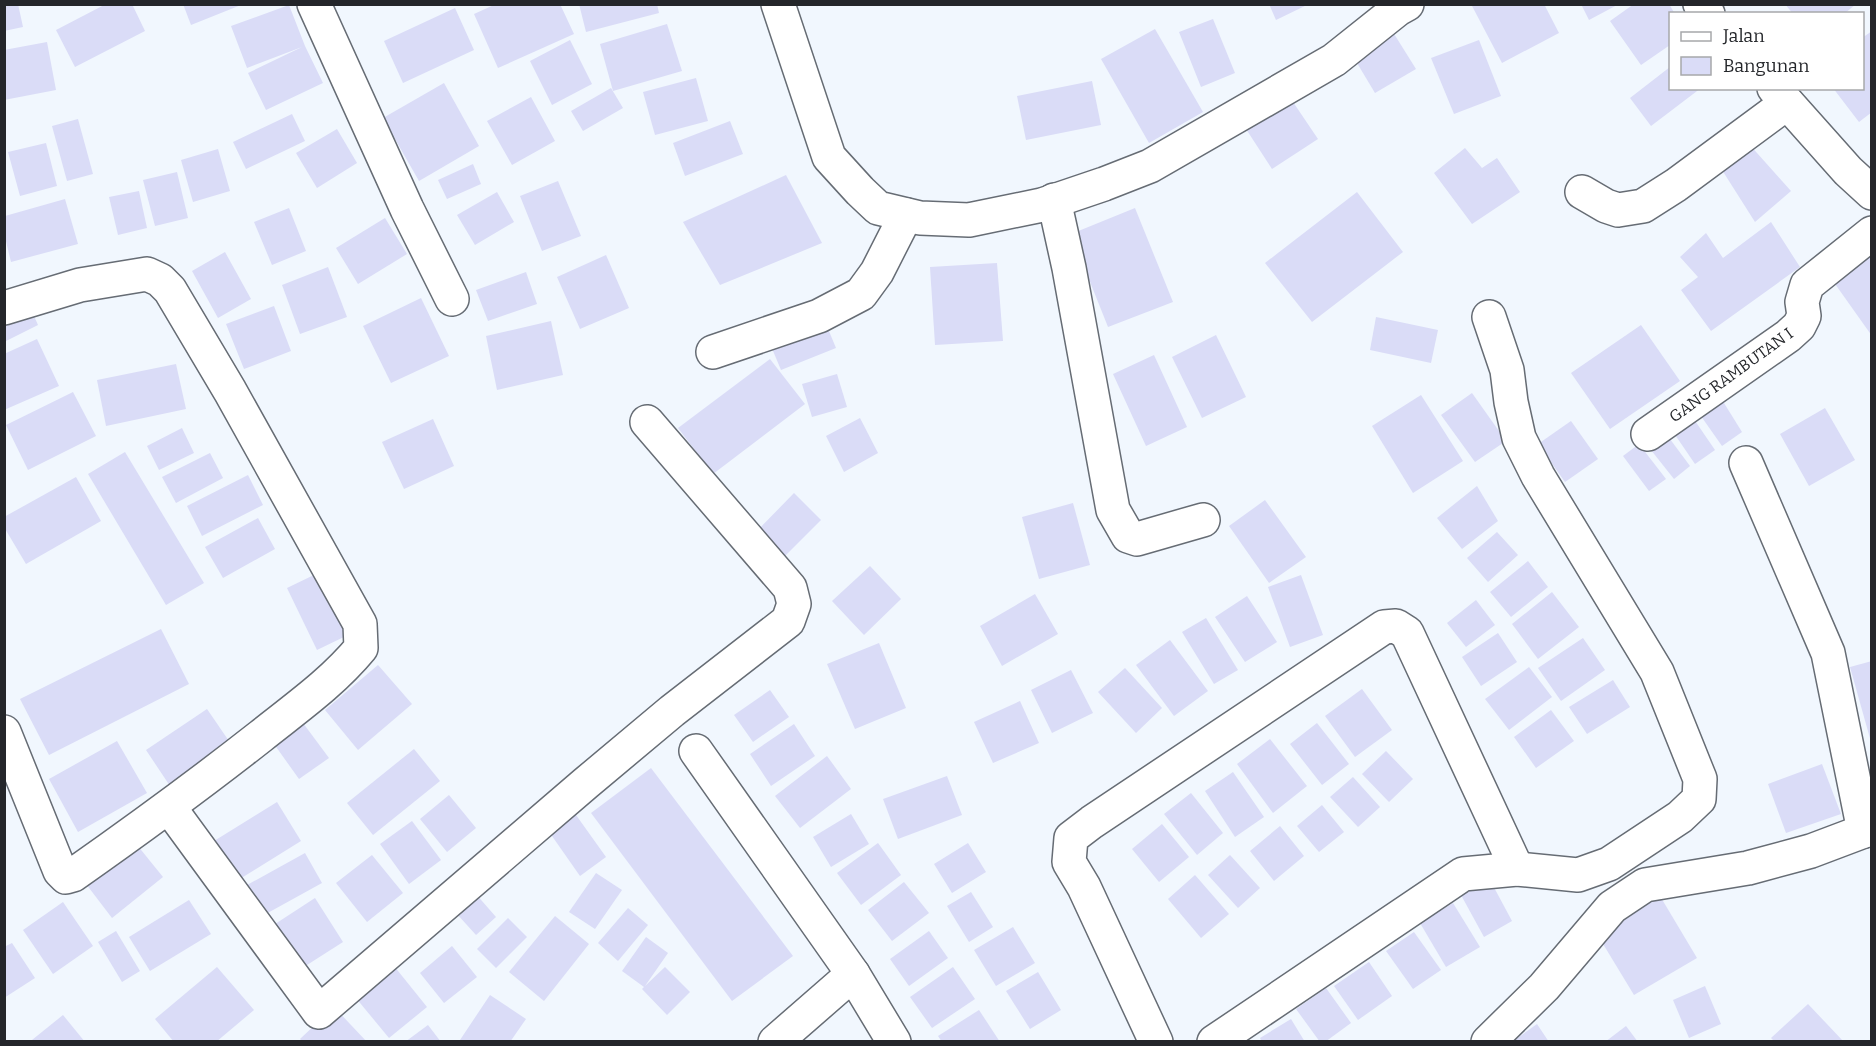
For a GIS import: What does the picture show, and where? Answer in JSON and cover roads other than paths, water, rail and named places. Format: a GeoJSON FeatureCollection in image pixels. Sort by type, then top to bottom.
{"type":"FeatureCollection","features":[{"type":"Feature","properties":{"kind":"street"},"geometry":{"type":"LineString","coordinates":[[314,4],[402,198],[452,299]]}},
{"type":"Feature","properties":{"kind":"street"},"geometry":{"type":"LineString","coordinates":[[778,4],[829,157],[878,208],[920,218],[969,220],[1042,205],[1150,166],[1334,60],[1407,4]]}},
{"type":"Feature","properties":{"kind":"street"},"geometry":{"type":"LineString","coordinates":[[1582,192],[1618,210],[1643,206],[1676,186],[1780,96],[1848,171],[1872,193]]}},
{"type":"Feature","properties":{"kind":"street"},"geometry":{"type":"LineString","coordinates":[[1054,200],[1069,268],[1113,510],[1128,536],[1137,539],[1203,520]]}},
{"type":"Feature","properties":{"kind":"street"},"geometry":{"type":"LineString","coordinates":[[713,352],[819,316],[861,294],[878,272],[906,215]]}},
{"type":"Feature","properties":{"kind":"street","name":"GANG RAMBUTAN I"},"geometry":{"type":"LineString","coordinates":[[1648,434],[1788,336],[1804,316],[1802,302],[1807,285],[1872,233]]}},
{"type":"Feature","properties":{"kind":"street"},"geometry":{"type":"LineString","coordinates":[[4,308],[80,285],[147,274],[160,280],[170,290],[230,391],[360,624],[361,648],[342,670],[169,807],[74,875],[66,877],[60,871],[4,732]]}},
{"type":"Feature","properties":{"kind":"street"},"geometry":{"type":"LineString","coordinates":[[1214,1041],[1463,874],[1517,869],[1578,875],[1609,864],[1680,817],[1699,799],[1700,779],[1657,672],[1538,476],[1519,438],[1507,370],[1489,317]]}},
{"type":"Feature","properties":{"kind":"street"},"geometry":{"type":"LineString","coordinates":[[169,807],[319,1012],[612,761],[788,621],[794,604],[790,588],[647,422]]}},
{"type":"Feature","properties":{"kind":"street"},"geometry":{"type":"LineString","coordinates":[[1488,1041],[1544,987],[1612,907],[1645,885],[1748,868],[1811,851],[1868,828],[1828,653],[1746,463]]}},
{"type":"Feature","properties":{"kind":"street"},"geometry":{"type":"LineString","coordinates":[[1156,1041],[1084,887],[1069,862],[1071,838],[1384,627],[1396,626],[1407,633],[1517,869]]}},
{"type":"Feature","properties":{"kind":"street"},"geometry":{"type":"LineString","coordinates":[[696,751],[854,974],[894,1041]]}},
{"type":"Feature","properties":{"kind":"street"},"geometry":{"type":"LineString","coordinates":[[775,1041],[854,974]]}}]}
